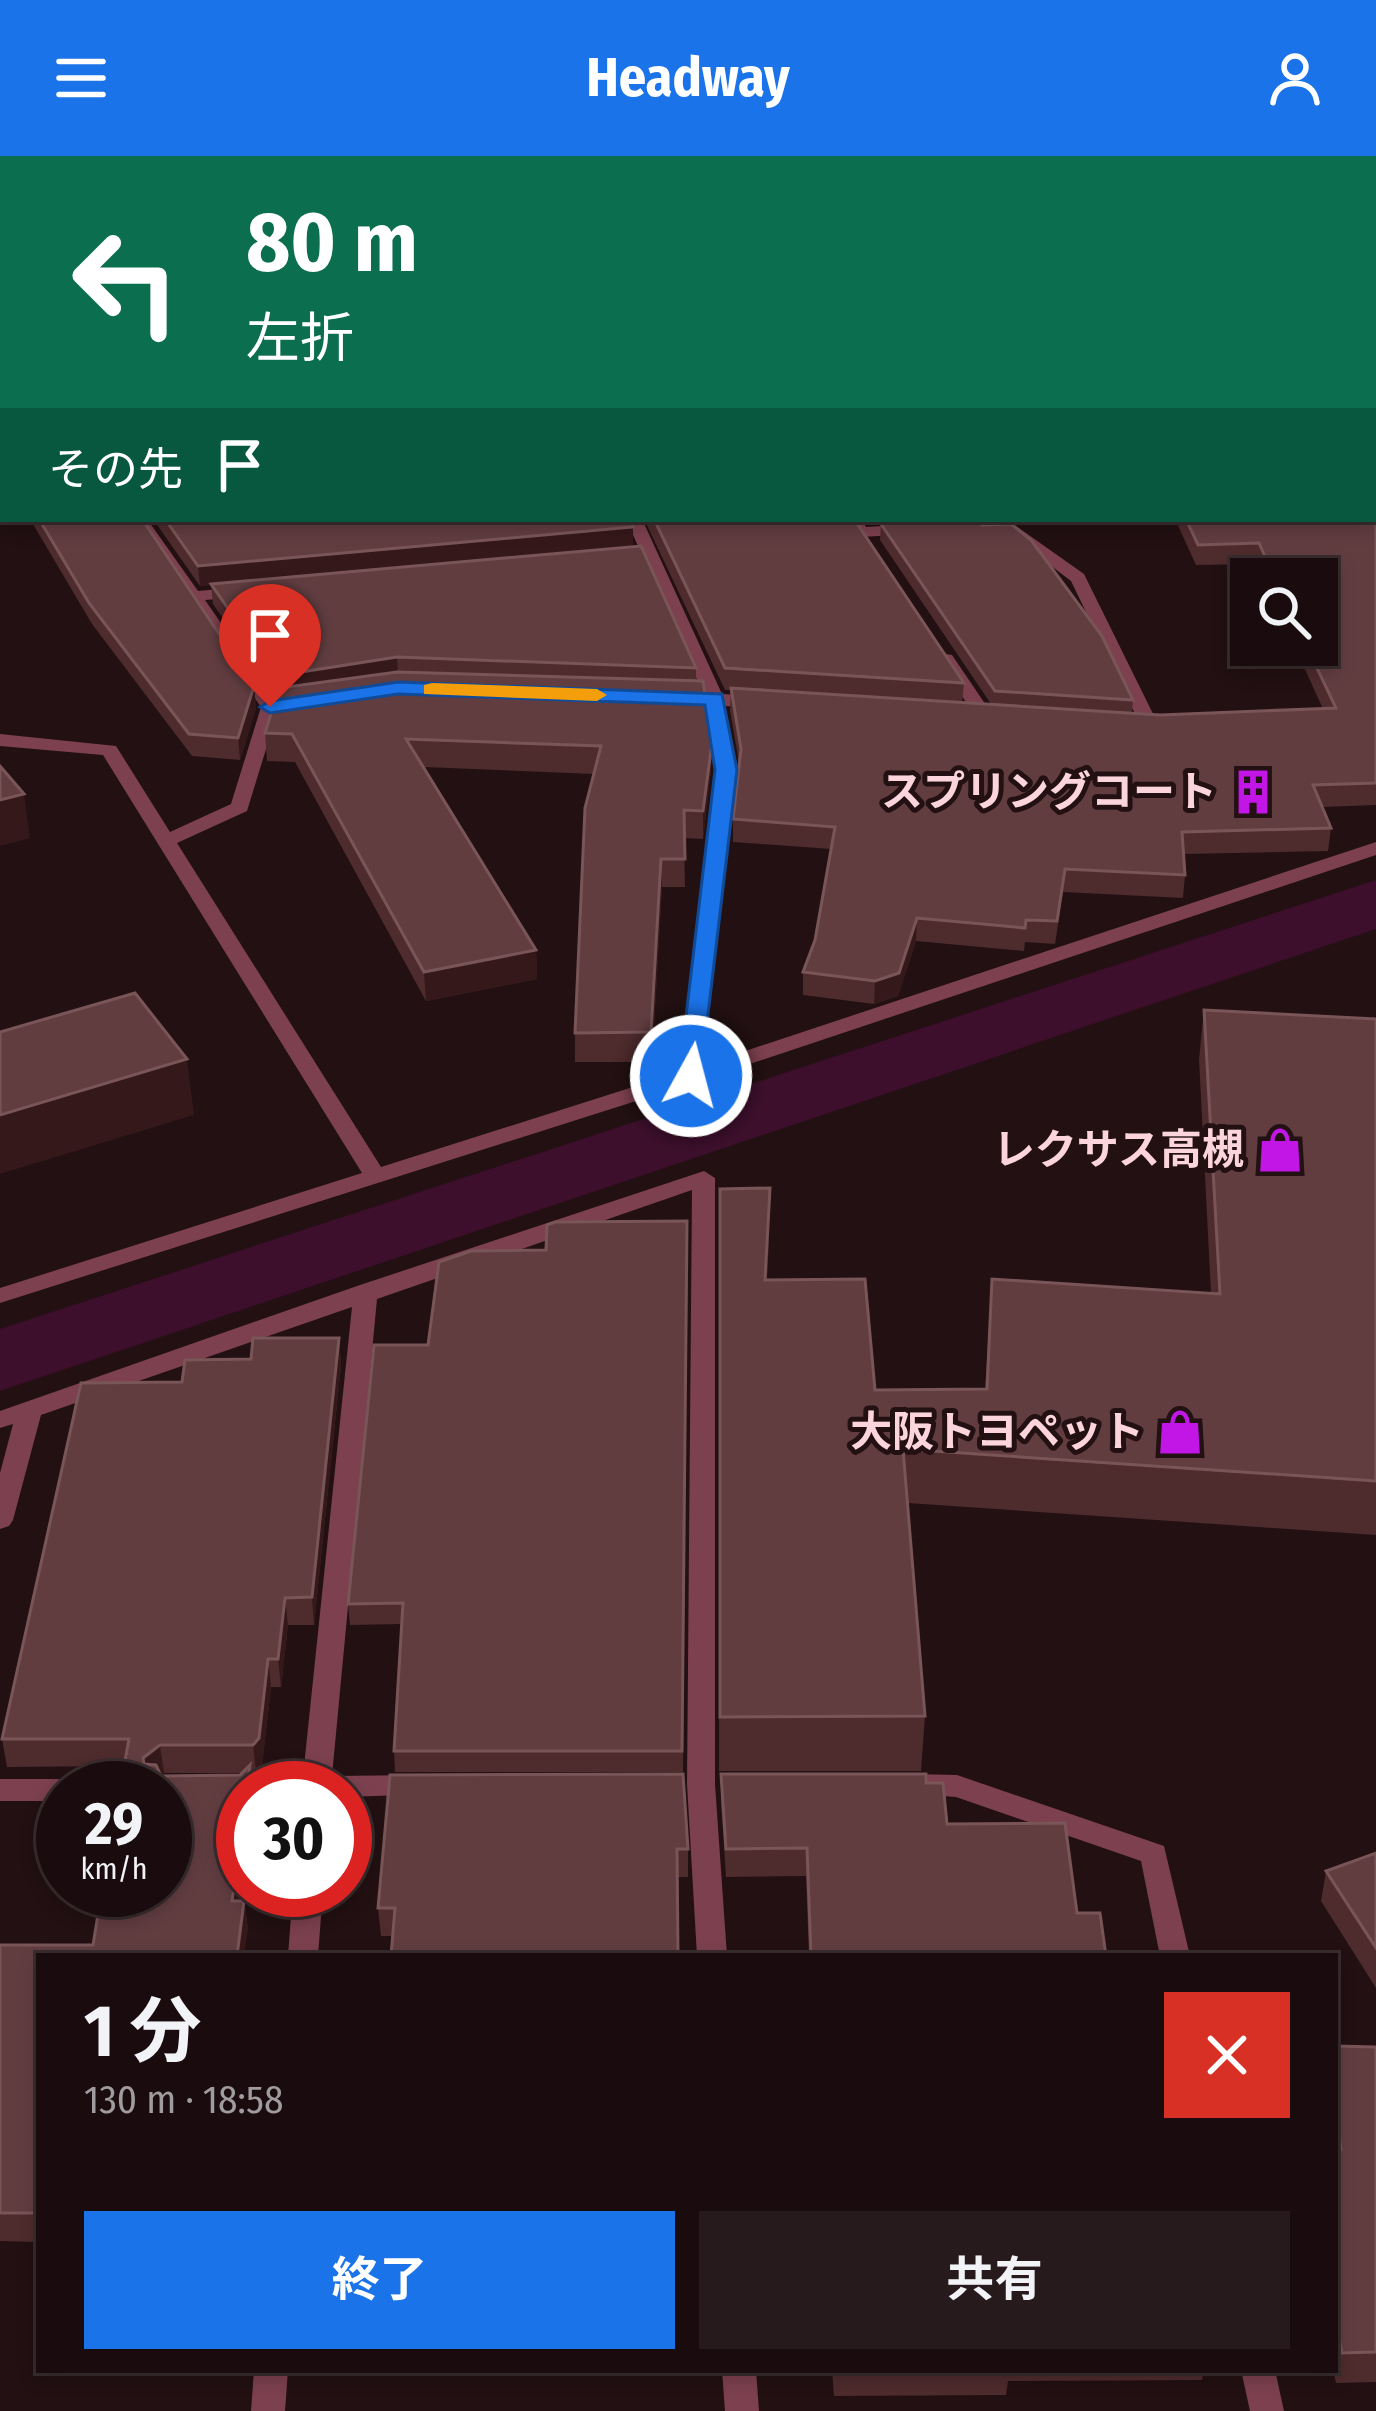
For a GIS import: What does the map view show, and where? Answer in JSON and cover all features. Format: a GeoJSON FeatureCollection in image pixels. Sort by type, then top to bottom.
{"type":"FeatureCollection","features":[{"type":"Feature","properties":{"kind":"street"},"geometry":{"type":"LineString","coordinates":[[141,522],[270,707]]}},
{"type":"Feature","properties":{"kind":"street"},"geometry":{"type":"LineString","coordinates":[[635,522],[715,699],[726,770],[691,1076]]}},
{"type":"Feature","properties":{"kind":"street"},"geometry":{"type":"LineString","coordinates":[[857,526],[1007,524],[1078,578],[1150,728],[1103,725]]}},
{"type":"Feature","properties":{"kind":"street"},"geometry":{"type":"LineString","coordinates":[[857,526],[874,550]]}},
{"type":"Feature","properties":{"kind":"street"},"geometry":{"type":"LineString","coordinates":[[626,557],[650,555]]}},
{"type":"Feature","properties":{"kind":"street"},"geometry":{"type":"LineString","coordinates":[[196,596],[262,590]]}},
{"type":"Feature","properties":{"kind":"street"},"geometry":{"type":"LineString","coordinates":[[936,643],[985,717]]}},
{"type":"Feature","properties":{"kind":"street"},"geometry":{"type":"LineString","coordinates":[[647,697],[782,704]]}},
{"type":"Feature","properties":{"kind":"street"},"geometry":{"type":"LineString","coordinates":[[270,707],[292,704]]}},
{"type":"Feature","properties":{"kind":"street"},"geometry":{"type":"LineString","coordinates":[[166,841],[240,807],[270,707]]}},
{"type":"Feature","properties":{"kind":"street"},"geometry":{"type":"LineString","coordinates":[[963,716],[1009,719]]}},
{"type":"Feature","properties":{"kind":"street"},"geometry":{"type":"LineString","coordinates":[[0,740],[109,750],[375,1176]]}},
{"type":"Feature","properties":{"kind":"street"},"geometry":{"type":"LineString","coordinates":[[0,1296],[691,1076],[1376,848]]}},
{"type":"Feature","properties":{"kind":"street"},"geometry":{"type":"LineString","coordinates":[[0,1420],[704,1178],[701,1784],[712,1953]]}},
{"type":"Feature","properties":{"kind":"street"},"geometry":{"type":"LineString","coordinates":[[319,1761],[366,1291]]}},
{"type":"Feature","properties":{"kind":"street"},"geometry":{"type":"LineString","coordinates":[[0,1520],[30,1410]]}},
{"type":"Feature","properties":{"kind":"street"},"geometry":{"type":"LineString","coordinates":[[887,1785],[957,1786],[1154,1854],[1174,1953]]}},
{"type":"Feature","properties":{"kind":"street"},"geometry":{"type":"LineString","coordinates":[[372,1787],[452,1786]]}},
{"type":"Feature","properties":{"kind":"street"},"geometry":{"type":"LineString","coordinates":[[0,1790],[36,1790]]}},
{"type":"Feature","properties":{"kind":"street"},"geometry":{"type":"LineString","coordinates":[[303,1953],[306,1917]]}},
{"type":"Feature","properties":{"kind":"street"},"geometry":{"type":"LineString","coordinates":[[268,2411],[271,2373]]}},
{"type":"Feature","properties":{"kind":"street"},"geometry":{"type":"LineString","coordinates":[[739,2373],[742,2411]]}},
{"type":"Feature","properties":{"kind":"street"},"geometry":{"type":"LineString","coordinates":[[1259,2373],[1267,2411]]}},
{"type":"Feature","properties":{"kind":"shaded area"},"geometry":{"type":"Polygon","coordinates":[[[1376,880],[1376,929],[0,1391],[0,1329],[1376,880]]]}},
{"type":"Feature","properties":{"kind":"building"},"geometry":{"type":"Polygon","coordinates":[[[41,522],[144,522],[254,686],[238,738],[189,734],[89,603],[41,522]]]}},
{"type":"Feature","properties":{"kind":"building"},"geometry":{"type":"Polygon","coordinates":[[[167,522],[631,522],[633,527],[198,566],[167,522]]]}},
{"type":"Feature","properties":{"kind":"building"},"geometry":{"type":"Polygon","coordinates":[[[655,522],[856,522],[964,683],[725,668],[655,522]]]}},
{"type":"Feature","properties":{"kind":"building"},"geometry":{"type":"Polygon","coordinates":[[[1187,522],[1376,522],[1376,783],[1313,785],[1331,828],[1182,832],[1185,875],[1065,869],[1057,921],[1026,920],[1025,928],[917,918],[899,973],[875,981],[803,972],[815,940],[835,827],[733,819],[741,749],[731,688],[1160,715],[1336,708],[1316,666],[1338,666],[1338,558],[1266,558],[1259,543],[1198,545],[1187,522]]]}},
{"type":"Feature","properties":{"kind":"building"},"geometry":{"type":"Polygon","coordinates":[[[881,524],[1011,524],[1031,540],[1102,636],[1133,700],[995,691],[881,524]]]}},
{"type":"Feature","properties":{"kind":"building"},"geometry":{"type":"Polygon","coordinates":[[[641,546],[696,668],[397,657],[275,676],[211,584],[641,546]]]}},
{"type":"Feature","properties":{"kind":"building"},"geometry":{"type":"Polygon","coordinates":[[[397,672],[703,681],[712,743],[703,811],[684,810],[685,859],[661,859],[651,1032],[575,1033],[585,808],[601,746],[406,739],[536,950],[424,972],[292,734],[265,733],[279,688],[397,672]]]}},
{"type":"Feature","properties":{"kind":"building"},"geometry":{"type":"Polygon","coordinates":[[[0,766],[24,794],[0,800],[0,766]]]}},
{"type":"Feature","properties":{"kind":"building"},"geometry":{"type":"Polygon","coordinates":[[[135,993],[187,1059],[0,1115],[0,1032],[135,993]]]}},
{"type":"Feature","properties":{"kind":"building"},"geometry":{"type":"Polygon","coordinates":[[[1204,1010],[1376,1019],[1376,1481],[903,1449],[925,1716],[720,1717],[720,1189],[770,1188],[765,1280],[865,1279],[875,1390],[987,1389],[992,1279],[1220,1294],[1204,1010]]]}},
{"type":"Feature","properties":{"kind":"building"},"geometry":{"type":"Polygon","coordinates":[[[687,1221],[682,1751],[394,1751],[403,1603],[348,1604],[374,1345],[428,1345],[439,1262],[471,1251],[546,1250],[547,1225],[555,1222],[687,1221]]]}},
{"type":"Feature","properties":{"kind":"building"},"geometry":{"type":"Polygon","coordinates":[[[253,1338],[339,1338],[312,1597],[285,1598],[278,1659],[268,1659],[259,1738],[253,1745],[160,1745],[144,1761],[125,1761],[129,1739],[2,1739],[81,1383],[182,1382],[185,1360],[251,1359],[253,1338]]]}},
{"type":"Feature","properties":{"kind":"building"},"geometry":{"type":"Polygon","coordinates":[[[683,1774],[688,1849],[677,1849],[678,1953],[391,1953],[395,1908],[378,1908],[390,1775],[683,1774]]]}},
{"type":"Feature","properties":{"kind":"building"},"geometry":{"type":"Polygon","coordinates":[[[721,1774],[926,1774],[926,1783],[943,1783],[947,1824],[1065,1823],[1077,1913],[1100,1913],[1106,1953],[811,1953],[807,1848],[726,1849],[721,1774]]]}},
{"type":"Feature","properties":{"kind":"building"},"geometry":{"type":"Polygon","coordinates":[[[216,1775],[216,1917],[242,1917],[237,1953],[36,1953],[36,2213],[0,2213],[0,1945],[93,1945],[98,1917],[192,1917],[192,1776],[216,1775]]]}},
{"type":"Feature","properties":{"kind":"building"},"geometry":{"type":"Polygon","coordinates":[[[1376,1853],[1376,1948],[1326,1871],[1376,1853]]]}},
{"type":"Feature","properties":{"kind":"building"},"geometry":{"type":"Polygon","coordinates":[[[1338,2046],[1376,2047],[1376,2352],[1342,2353],[1338,2333],[1338,2046]]]}},
{"type":"Feature","properties":{"kind":"slow traffic"},"geometry":{"type":"LineString","coordinates":[[432,689],[597,695]]}},
{"type":"Feature","properties":{"kind":"place","name":"スプリングコート"},"geometry":{"type":"Point","coordinates":[1253,792]}},
{"type":"Feature","properties":{"kind":"place","name":"レクサス高槻"},"geometry":{"type":"Point","coordinates":[1280,1150]}},
{"type":"Feature","properties":{"kind":"place","name":"大阪トヨペット"},"geometry":{"type":"Point","coordinates":[1180,1432]}},
{"type":"Feature","properties":{"kind":"route"},"geometry":{"type":"LineString","coordinates":[[270,707],[398,688],[715,699],[726,770],[691,1076]]}}]}
